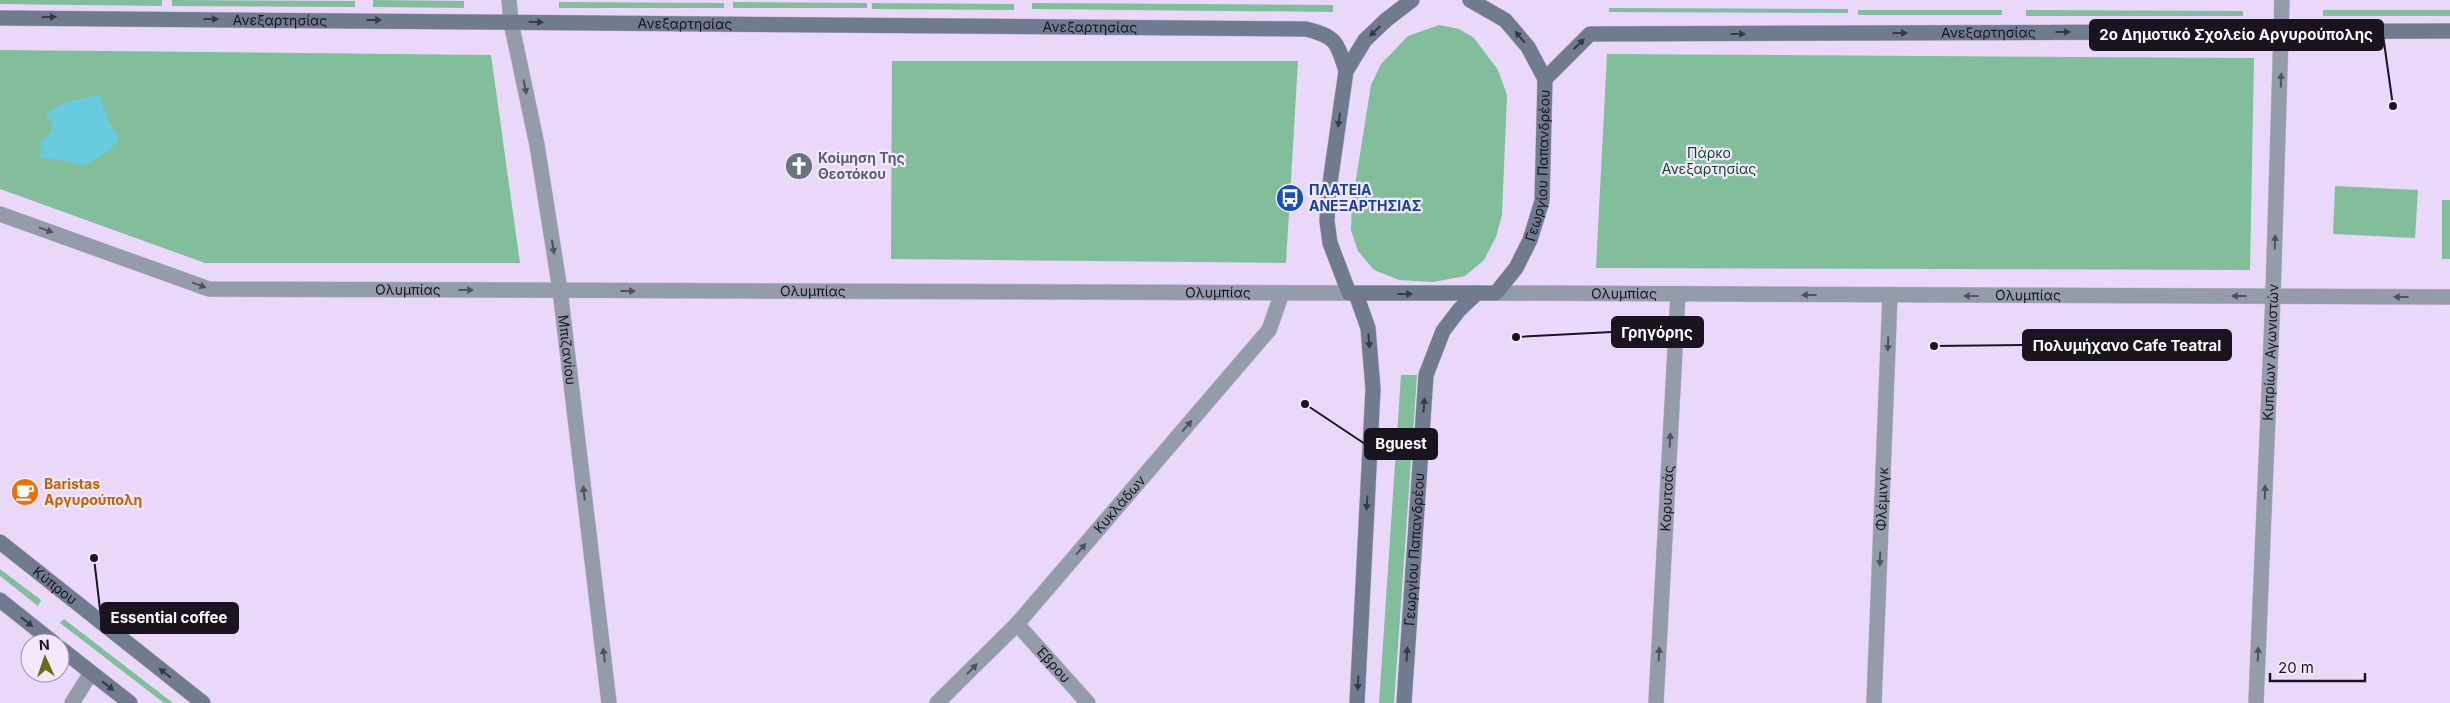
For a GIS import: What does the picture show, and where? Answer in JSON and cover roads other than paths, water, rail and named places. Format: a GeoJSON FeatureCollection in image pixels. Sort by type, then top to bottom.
{"type":"FeatureCollection","features":[{"type":"Feature","properties":{"kind":"main road"},"geometry":{"type":"LineString","coordinates":[[1357,703],[1373,389],[1368,328],[1330,243],[1327,221],[1328,198],[1346,72],[1365,40],[1386,20],[1412,0]]}},
{"type":"Feature","properties":{"kind":"main road","name":"Γεωργίου Παπανδρέου"},"geometry":{"type":"LineString","coordinates":[[1470,0],[1505,20],[1528,46],[1545,78],[1542,201],[1530,240],[1516,268],[1496,293]]}},
{"type":"Feature","properties":{"kind":"main road","name":"Ανεξαρτησίας"},"geometry":{"type":"LineString","coordinates":[[0,18],[1306,29],[1324,34],[1338,45],[1346,72]]}},
{"type":"Feature","properties":{"kind":"main road","name":"Ανεξαρτησίας"},"geometry":{"type":"LineString","coordinates":[[1545,78],[1590,34],[2450,31]]}},
{"type":"Feature","properties":{"kind":"main road","name":"Γεωργίου Παπανδρέου"},"geometry":{"type":"LineString","coordinates":[[1404,703],[1426,375],[1443,331],[1477,293]]}},
{"type":"Feature","properties":{"kind":"main road","name":"Ολυμπίας"},"geometry":{"type":"LineString","coordinates":[[1353,294],[1496,293]]}},
{"type":"Feature","properties":{"kind":"main road","name":"Κύπρου"},"geometry":{"type":"LineString","coordinates":[[0,542],[203,703]]}},
{"type":"Feature","properties":{"kind":"main road"},"geometry":{"type":"LineString","coordinates":[[0,600],[41,633]]}},
{"type":"Feature","properties":{"kind":"main road"},"geometry":{"type":"LineString","coordinates":[[70,656],[130,703]]}},
{"type":"Feature","properties":{"kind":"street","name":"Μπιζανίου"},"geometry":{"type":"LineString","coordinates":[[509,0],[511,22],[537,145],[560,290],[609,703]]}},
{"type":"Feature","properties":{"kind":"street","name":"Κυπρίων Αγωνιστών"},"geometry":{"type":"LineString","coordinates":[[2256,703],[2273,296],[2282,0]]}},
{"type":"Feature","properties":{"kind":"street","name":"Ολυμπίας"},"geometry":{"type":"LineString","coordinates":[[0,214],[209,289],[1353,294]]}},
{"type":"Feature","properties":{"kind":"street","name":"Κυκλάδων"},"geometry":{"type":"LineString","coordinates":[[937,703],[1017,624],[1269,330],[1282,293]]}},
{"type":"Feature","properties":{"kind":"street","name":"Ολυμπίας"},"geometry":{"type":"LineString","coordinates":[[1496,293],[2450,297]]}},
{"type":"Feature","properties":{"kind":"street","name":"Κορυτσάς"},"geometry":{"type":"LineString","coordinates":[[1656,703],[1678,294]]}},
{"type":"Feature","properties":{"kind":"street","name":"Φλέμινγκ"},"geometry":{"type":"LineString","coordinates":[[1874,703],[1890,295]]}},
{"type":"Feature","properties":{"kind":"street","name":"Έβρου"},"geometry":{"type":"LineString","coordinates":[[1017,624],[1088,703]]}},
{"type":"Feature","properties":{"kind":"street"},"geometry":{"type":"LineString","coordinates":[[72,703],[91,673]]}},
{"type":"Feature","properties":{"kind":"water"},"geometry":{"type":"Polygon","coordinates":[[[100,95],[108,120],[119,139],[109,151],[85,165],[40,157],[41,140],[48,136],[53,126],[46,113],[66,102],[100,95]]]}},
{"type":"Feature","properties":{"kind":"place","name":"2ο Δημοτικό Σχολείο Αργυρούπολης"},"geometry":{"type":"Point","coordinates":[2393,106]}},
{"type":"Feature","properties":{"kind":"place","name":"Κοίμηση Της Θεοτόκου"},"geometry":{"type":"Point","coordinates":[799,166]}},
{"type":"Feature","properties":{"kind":"place","name":"ΠΛΑΤΕΙΑ ΑΝΕΞΑΡΤΗΣΙΑΣ"},"geometry":{"type":"Point","coordinates":[1290,198]}},
{"type":"Feature","properties":{"kind":"place","name":"Γρηγόρης"},"geometry":{"type":"Point","coordinates":[1516,337]}},
{"type":"Feature","properties":{"kind":"place","name":"Πολυμήχανο Cafe Teatral"},"geometry":{"type":"Point","coordinates":[1934,346]}},
{"type":"Feature","properties":{"kind":"place","name":"Bguest"},"geometry":{"type":"Point","coordinates":[1305,404]}},
{"type":"Feature","properties":{"kind":"place","name":"Baristas Αργυρούπολη"},"geometry":{"type":"Point","coordinates":[25,492]}},
{"type":"Feature","properties":{"kind":"place","name":"Essential coffee"},"geometry":{"type":"Point","coordinates":[94,558]}},
{"type":"Feature","properties":{"kind":"park label","name":"Πάρκο Ανεξαρτησίας"},"geometry":{"type":"Point","coordinates":[1709,162]}}]}
